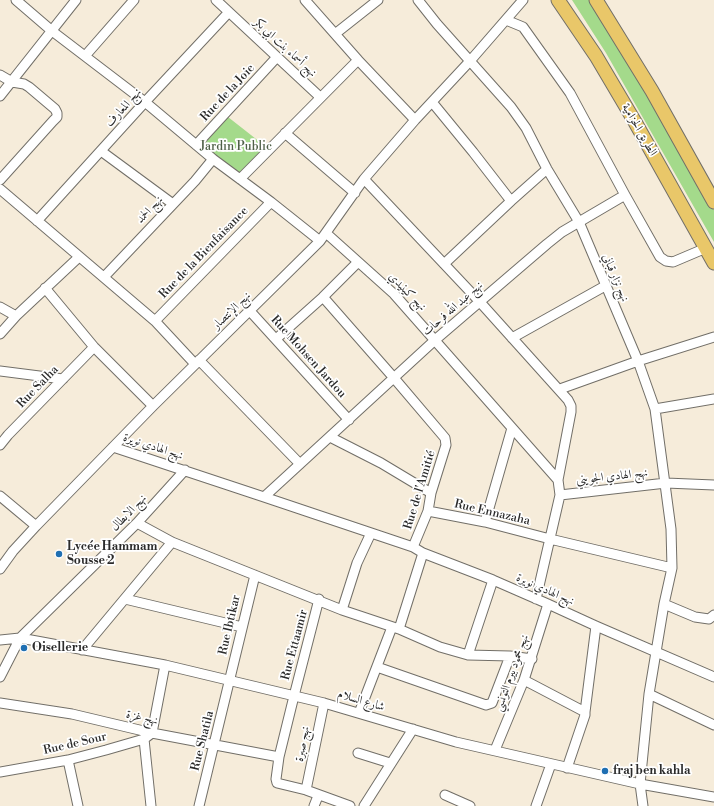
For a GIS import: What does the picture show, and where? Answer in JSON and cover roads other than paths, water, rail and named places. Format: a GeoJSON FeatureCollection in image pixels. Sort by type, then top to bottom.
{"type":"FeatureCollection","features":[{"type":"Feature","properties":{"kind":"highway","name":"الطريق الحزامية"},"geometry":{"type":"LineString","coordinates":[[558,0],[596,56],[714,263]]}},
{"type":"Feature","properties":{"kind":"highway"},"geometry":{"type":"LineString","coordinates":[[596,0],[652,91],[714,202]]}},
{"type":"Feature","properties":{"kind":"street"},"geometry":{"type":"LineString","coordinates":[[16,0],[52,31],[145,102],[213,159],[320,241]]}},
{"type":"Feature","properties":{"kind":"street"},"geometry":{"type":"LineString","coordinates":[[0,96],[76,0]]}},
{"type":"Feature","properties":{"kind":"street"},"geometry":{"type":"LineString","coordinates":[[85,56],[134,0]]}},
{"type":"Feature","properties":{"kind":"street","name":"نهج أسماء بنت ابي بكر"},"geometry":{"type":"LineString","coordinates":[[216,0],[320,97]]}},
{"type":"Feature","properties":{"kind":"street"},"geometry":{"type":"LineString","coordinates":[[305,0],[358,60],[415,120]]}},
{"type":"Feature","properties":{"kind":"street"},"geometry":{"type":"LineString","coordinates":[[335,34],[378,0]]}},
{"type":"Feature","properties":{"kind":"street","name":"نهج نزار قباني"},"geometry":{"type":"LineString","coordinates":[[418,0],[470,62],[511,107],[526,128],[547,169],[579,222],[638,361],[655,409],[671,529],[672,568],[664,604],[650,694],[640,784],[643,806]]}},
{"type":"Feature","properties":{"kind":"street","name":"نهج الإنتصار"},"geometry":{"type":"LineString","coordinates":[[0,569],[13,551],[36,526],[152,406],[320,241],[364,179],[415,120],[470,62],[523,0]]}},
{"type":"Feature","properties":{"kind":"street","name":"نهج المعارف"},"geometry":{"type":"LineString","coordinates":[[38,221],[145,102],[229,12]]}},
{"type":"Feature","properties":{"kind":"street"},"geometry":{"type":"LineString","coordinates":[[506,20],[523,27],[570,93],[660,257],[666,261],[673,262],[706,248]]}},
{"type":"Feature","properties":{"kind":"street","name":"Rue de la Joie"},"geometry":{"type":"LineString","coordinates":[[196,145],[277,57]]}},
{"type":"Feature","properties":{"kind":"street"},"geometry":{"type":"LineString","coordinates":[[240,179],[358,60]]}},
{"type":"Feature","properties":{"kind":"street"},"geometry":{"type":"LineString","coordinates":[[0,75],[12,82],[24,84],[29,87],[55,109],[57,113],[57,117],[0,180]]}},
{"type":"Feature","properties":{"kind":"street"},"geometry":{"type":"LineString","coordinates":[[432,102],[511,201]]}},
{"type":"Feature","properties":{"kind":"street"},"geometry":{"type":"LineString","coordinates":[[285,133],[355,192]]}},
{"type":"Feature","properties":{"kind":"street"},"geometry":{"type":"LineString","coordinates":[[101,151],[173,204]]}},
{"type":"Feature","properties":{"kind":"street","name":"نهج الحمد"},"geometry":{"type":"LineString","coordinates":[[104,276],[173,204],[213,159]]}},
{"type":"Feature","properties":{"kind":"street"},"geometry":{"type":"LineString","coordinates":[[444,264],[547,169]]}},
{"type":"Feature","properties":{"kind":"street"},"geometry":{"type":"LineString","coordinates":[[364,179],[560,389],[571,406],[558,480],[560,495],[536,599]]}},
{"type":"Feature","properties":{"kind":"street"},"geometry":{"type":"LineString","coordinates":[[0,189],[155,321],[300,464]]}},
{"type":"Feature","properties":{"kind":"street","name":"نهج عبد الله فرحات"},"geometry":{"type":"LineString","coordinates":[[264,497],[435,340],[547,244],[562,232],[625,195]]}},
{"type":"Feature","properties":{"kind":"street","name":"Rue de la Bienfaisance"},"geometry":{"type":"LineString","coordinates":[[155,321],[271,202]]}},
{"type":"Feature","properties":{"kind":"street","name":"نهج كينيدي"},"geometry":{"type":"LineString","coordinates":[[326,233],[394,294],[558,480]]}},
{"type":"Feature","properties":{"kind":"street"},"geometry":{"type":"LineString","coordinates":[[0,334],[16,316],[79,257]]}},
{"type":"Feature","properties":{"kind":"street"},"geometry":{"type":"LineString","coordinates":[[276,340],[323,297],[358,262]]}},
{"type":"Feature","properties":{"kind":"street"},"geometry":{"type":"LineString","coordinates":[[512,338],[605,286]]}},
{"type":"Feature","properties":{"kind":"street"},"geometry":{"type":"LineString","coordinates":[[45,288],[94,348],[152,406]]}},
{"type":"Feature","properties":{"kind":"street","name":"Rue de l'Amitié"},"geometry":{"type":"LineString","coordinates":[[323,297],[445,438],[446,445],[431,493],[428,511],[413,548],[423,553]]}},
{"type":"Feature","properties":{"kind":"street"},"geometry":{"type":"LineString","coordinates":[[0,307],[16,316]]}},
{"type":"Feature","properties":{"kind":"street","name":"Rue Mohsen Jardou"},"geometry":{"type":"LineString","coordinates":[[249,310],[349,420]]}},
{"type":"Feature","properties":{"kind":"street"},"geometry":{"type":"LineString","coordinates":[[560,389],[638,361],[714,337]]}},
{"type":"Feature","properties":{"kind":"street","name":"Rue Salha"},"geometry":{"type":"LineString","coordinates":[[0,445],[4,434],[94,348]]}},
{"type":"Feature","properties":{"kind":"street"},"geometry":{"type":"LineString","coordinates":[[0,371],[63,379]]}},
{"type":"Feature","properties":{"kind":"street"},"geometry":{"type":"LineString","coordinates":[[655,409],[714,399]]}},
{"type":"Feature","properties":{"kind":"street"},"geometry":{"type":"LineString","coordinates":[[485,522],[512,428]]}},
{"type":"Feature","properties":{"kind":"street"},"geometry":{"type":"LineString","coordinates":[[330,437],[381,463],[431,493]]}},
{"type":"Feature","properties":{"kind":"street","name":"نهج الهادي نويرة"},"geometry":{"type":"LineString","coordinates":[[113,447],[264,497]]}},
{"type":"Feature","properties":{"kind":"street","name":"نهج الابطال"},"geometry":{"type":"LineString","coordinates":[[0,677],[20,638],[137,523],[185,470]]}},
{"type":"Feature","properties":{"kind":"street"},"geometry":{"type":"LineString","coordinates":[[666,483],[714,485]]}},
{"type":"Feature","properties":{"kind":"street","name":"نهج الهادي الجويني"},"geometry":{"type":"LineString","coordinates":[[560,495],[666,483]]}},
{"type":"Feature","properties":{"kind":"street"},"geometry":{"type":"LineString","coordinates":[[0,496],[36,526]]}},
{"type":"Feature","properties":{"kind":"street"},"geometry":{"type":"LineString","coordinates":[[264,497],[413,548]]}},
{"type":"Feature","properties":{"kind":"street","name":"Rue Ennazaha"},"geometry":{"type":"LineString","coordinates":[[428,511],[485,522],[672,568]]}},
{"type":"Feature","properties":{"kind":"street"},"geometry":{"type":"LineString","coordinates":[[137,523],[172,542],[319,599],[342,610],[395,628],[440,647],[468,655],[510,656],[532,659]]}},
{"type":"Feature","properties":{"kind":"street"},"geometry":{"type":"LineString","coordinates":[[342,610],[357,563],[371,533]]}},
{"type":"Feature","properties":{"kind":"street"},"geometry":{"type":"LineString","coordinates":[[82,650],[172,542]]}},
{"type":"Feature","properties":{"kind":"street"},"geometry":{"type":"LineString","coordinates":[[359,713],[382,650],[395,628],[423,553]]}},
{"type":"Feature","properties":{"kind":"street","name":"نهج الهادي نويرة"},"geometry":{"type":"LineString","coordinates":[[423,553],[493,580],[714,677]]}},
{"type":"Feature","properties":{"kind":"street","name":"Rue Ibtikar"},"geometry":{"type":"LineString","coordinates":[[230,681],[255,575]]}},
{"type":"Feature","properties":{"kind":"street"},"geometry":{"type":"LineString","coordinates":[[468,655],[493,580]]}},
{"type":"Feature","properties":{"kind":"street"},"geometry":{"type":"LineString","coordinates":[[125,598],[242,627]]}},
{"type":"Feature","properties":{"kind":"street","name":"Rue Ettaamir"},"geometry":{"type":"LineString","coordinates":[[306,790],[277,783],[276,779],[294,696],[319,599]]}},
{"type":"Feature","properties":{"kind":"street","name":"نهج محمود بيرم التونسي"},"geometry":{"type":"LineString","coordinates":[[495,750],[532,659],[548,604]]}},
{"type":"Feature","properties":{"kind":"street"},"geometry":{"type":"LineString","coordinates":[[664,604],[692,616],[701,618],[709,619],[714,615]]}},
{"type":"Feature","properties":{"kind":"street"},"geometry":{"type":"LineString","coordinates":[[568,768],[585,715],[596,626]]}},
{"type":"Feature","properties":{"kind":"street","name":"شارع السلام"},"geometry":{"type":"LineString","coordinates":[[0,640],[20,638],[165,665],[324,703],[456,742],[640,784],[714,797]]}},
{"type":"Feature","properties":{"kind":"street"},"geometry":{"type":"LineString","coordinates":[[377,667],[486,705],[492,703],[510,656]]}},
{"type":"Feature","properties":{"kind":"street"},"geometry":{"type":"LineString","coordinates":[[152,733],[165,665]]}},
{"type":"Feature","properties":{"kind":"street"},"geometry":{"type":"LineString","coordinates":[[524,680],[585,712]]}},
{"type":"Feature","properties":{"kind":"street","name":"Rue Shatila"},"geometry":{"type":"LineString","coordinates":[[199,806],[230,681]]}},
{"type":"Feature","properties":{"kind":"street"},"geometry":{"type":"LineString","coordinates":[[650,694],[714,725]]}},
{"type":"Feature","properties":{"kind":"street","name":"نهج غزة"},"geometry":{"type":"LineString","coordinates":[[0,703],[72,714],[152,733],[280,757]]}},
{"type":"Feature","properties":{"kind":"street","name":"نهج صبرة"},"geometry":{"type":"LineString","coordinates":[[306,790],[324,703]]}},
{"type":"Feature","properties":{"kind":"street"},"geometry":{"type":"LineString","coordinates":[[364,806],[413,729]]}},
{"type":"Feature","properties":{"kind":"street","name":"Rue de Sour"},"geometry":{"type":"LineString","coordinates":[[0,772],[68,760],[144,739],[152,733]]}},
{"type":"Feature","properties":{"kind":"street"},"geometry":{"type":"LineString","coordinates":[[144,739],[152,806]]}},
{"type":"Feature","properties":{"kind":"street"},"geometry":{"type":"LineString","coordinates":[[358,753],[390,763]]}},
{"type":"Feature","properties":{"kind":"street"},"geometry":{"type":"LineString","coordinates":[[68,760],[78,806]]}},
{"type":"Feature","properties":{"kind":"street"},"geometry":{"type":"LineString","coordinates":[[536,806],[551,764]]}},
{"type":"Feature","properties":{"kind":"street"},"geometry":{"type":"LineString","coordinates":[[306,790],[318,796],[350,806]]}},
{"type":"Feature","properties":{"kind":"street"},"geometry":{"type":"LineString","coordinates":[[444,795],[470,806]]}},
{"type":"Feature","properties":{"kind":"street"},"geometry":{"type":"LineString","coordinates":[[314,806],[318,796]]}},
{"type":"Feature","properties":{"kind":"place","name":"Lycée Hammam Sousse 2"},"geometry":{"type":"Point","coordinates":[59,554]}},
{"type":"Feature","properties":{"kind":"place","name":"Oisellerie"},"geometry":{"type":"Point","coordinates":[24,648]}},
{"type":"Feature","properties":{"kind":"place","name":"fraj ben kahla"},"geometry":{"type":"Point","coordinates":[605,771]}},
{"type":"Feature","properties":{"kind":"park label","name":"Jardin Public"},"geometry":{"type":"Point","coordinates":[236,147]}}]}
